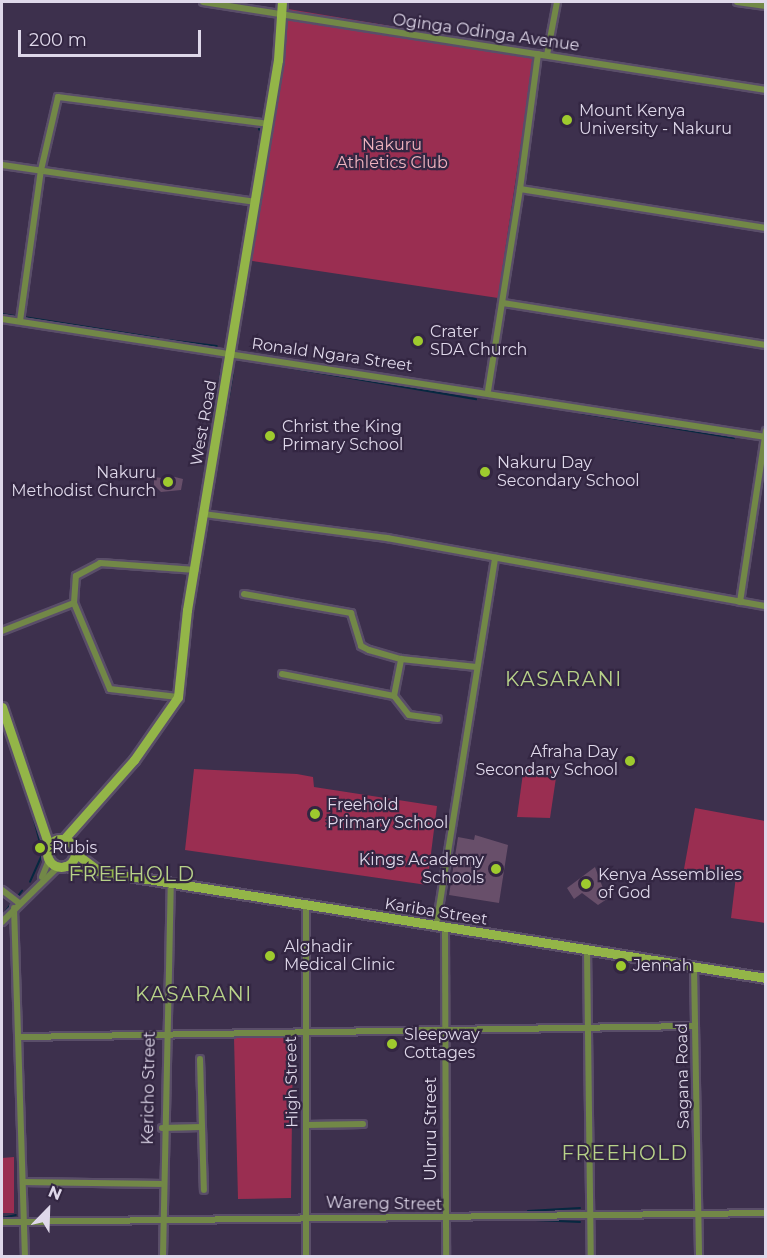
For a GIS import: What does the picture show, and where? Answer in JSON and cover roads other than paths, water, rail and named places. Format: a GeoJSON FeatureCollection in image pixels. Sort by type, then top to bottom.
{"type":"FeatureCollection","features":[{"type":"Feature","properties":{"kind":"street","name":"Oginga Odinga Avenue"},"geometry":{"type":"LineString","coordinates":[[203,2],[765,90]]}},
{"type":"Feature","properties":{"kind":"street","name":"West Road"},"geometry":{"type":"LineString","coordinates":[[49,846],[61,840],[84,818],[178,697],[204,514],[268,124],[283,15],[282,2]]}},
{"type":"Feature","properties":{"kind":"street"},"geometry":{"type":"LineString","coordinates":[[548,55],[557,2]]}},
{"type":"Feature","properties":{"kind":"street"},"geometry":{"type":"LineString","coordinates":[[737,2],[765,6]]}},
{"type":"Feature","properties":{"kind":"street"},"geometry":{"type":"LineString","coordinates":[[488,391],[520,189],[538,54]]}},
{"type":"Feature","properties":{"kind":"street"},"geometry":{"type":"LineString","coordinates":[[20,321],[41,170],[54,102],[61,95],[268,124]]}},
{"type":"Feature","properties":{"kind":"street"},"geometry":{"type":"LineString","coordinates":[[2,165],[256,202]]}},
{"type":"Feature","properties":{"kind":"street"},"geometry":{"type":"LineString","coordinates":[[520,189],[765,228]]}},
{"type":"Feature","properties":{"kind":"street"},"geometry":{"type":"LineString","coordinates":[[503,303],[765,345]]}},
{"type":"Feature","properties":{"kind":"street","name":"Ronald Ngara Street"},"geometry":{"type":"LineString","coordinates":[[2,319],[488,391],[765,437]]}},
{"type":"Feature","properties":{"kind":"street"},"geometry":{"type":"LineString","coordinates":[[740,602],[765,431]]}},
{"type":"Feature","properties":{"kind":"street"},"geometry":{"type":"LineString","coordinates":[[204,514],[495,558],[765,606]]}},
{"type":"Feature","properties":{"kind":"street","name":"Uhuru Street"},"geometry":{"type":"LineString","coordinates":[[446,1257],[444,1029],[440,928],[495,558]]}},
{"type":"Feature","properties":{"kind":"street"},"geometry":{"type":"LineString","coordinates":[[178,697],[110,689],[74,603],[75,578],[100,563],[196,570]]}},
{"type":"Feature","properties":{"kind":"street"},"geometry":{"type":"LineString","coordinates":[[244,594],[351,613],[361,646],[401,659],[477,667]]}},
{"type":"Feature","properties":{"kind":"street"},"geometry":{"type":"LineString","coordinates":[[2,631],[74,603]]}},
{"type":"Feature","properties":{"kind":"street"},"geometry":{"type":"LineString","coordinates":[[394,696],[401,659]]}},
{"type":"Feature","properties":{"kind":"street"},"geometry":{"type":"LineString","coordinates":[[282,674],[394,696],[409,715],[438,719]]}},
{"type":"Feature","properties":{"kind":"street"},"geometry":{"type":"LineString","coordinates":[[2,707],[49,846],[49,860],[42,878]]}},
{"type":"Feature","properties":{"kind":"street","name":"West Road"},"geometry":{"type":"LineString","coordinates":[[62,866],[75,850],[84,818]]}},
{"type":"Feature","properties":{"kind":"street"},"geometry":{"type":"LineString","coordinates":[[42,825],[102,873]]}},
{"type":"Feature","properties":{"kind":"street"},"geometry":{"type":"LineString","coordinates":[[49,860],[62,866]]}},
{"type":"Feature","properties":{"kind":"street"},"geometry":{"type":"LineString","coordinates":[[2,922],[42,878],[62,866]]}},
{"type":"Feature","properties":{"kind":"street","name":"Kariba Street"},"geometry":{"type":"LineString","coordinates":[[62,866],[306,907],[765,978]]}},
{"type":"Feature","properties":{"kind":"street","name":"Kericho Street"},"geometry":{"type":"LineString","coordinates":[[163,1257],[161,1184],[164,1033],[171,884]]}},
{"type":"Feature","properties":{"kind":"street"},"geometry":{"type":"LineString","coordinates":[[2,890],[16,905],[25,1257]]}},
{"type":"Feature","properties":{"kind":"street","name":"High Street"},"geometry":{"type":"LineString","coordinates":[[306,907],[304,1032],[306,1257]]}},
{"type":"Feature","properties":{"kind":"street"},"geometry":{"type":"LineString","coordinates":[[587,950],[586,1026],[591,1257]]}},
{"type":"Feature","properties":{"kind":"street","name":"Sagana Road"},"geometry":{"type":"LineString","coordinates":[[694,967],[699,1257]]}},
{"type":"Feature","properties":{"kind":"street"},"geometry":{"type":"LineString","coordinates":[[21,1037],[695,1026]]}},
{"type":"Feature","properties":{"kind":"street"},"geometry":{"type":"LineString","coordinates":[[200,1059],[204,1190]]}},
{"type":"Feature","properties":{"kind":"street"},"geometry":{"type":"LineString","coordinates":[[306,1125],[363,1124]]}},
{"type":"Feature","properties":{"kind":"street"},"geometry":{"type":"LineString","coordinates":[[162,1128],[202,1127]]}},
{"type":"Feature","properties":{"kind":"street"},"geometry":{"type":"LineString","coordinates":[[24,1182],[161,1184]]}},
{"type":"Feature","properties":{"kind":"street","name":"Wareng Street"},"geometry":{"type":"LineString","coordinates":[[2,1222],[306,1216],[445,1218],[765,1213]]}},
{"type":"Feature","properties":{"kind":"waterway"},"geometry":{"type":"LineString","coordinates":[[507,255],[528,108]]}},
{"type":"Feature","properties":{"kind":"waterway"},"geometry":{"type":"LineString","coordinates":[[259,130],[260,125]]}},
{"type":"Feature","properties":{"kind":"waterway"},"geometry":{"type":"LineString","coordinates":[[2,314],[15,316]]}},
{"type":"Feature","properties":{"kind":"waterway"},"geometry":{"type":"LineString","coordinates":[[24,317],[158,338]]}},
{"type":"Feature","properties":{"kind":"waterway"},"geometry":{"type":"LineString","coordinates":[[168,340],[217,346]]}},
{"type":"Feature","properties":{"kind":"waterway"},"geometry":{"type":"LineString","coordinates":[[268,364],[476,399]]}},
{"type":"Feature","properties":{"kind":"waterway"},"geometry":{"type":"LineString","coordinates":[[213,420],[221,372]]}},
{"type":"Feature","properties":{"kind":"waterway"},"geometry":{"type":"LineString","coordinates":[[209,511],[233,373]]}},
{"type":"Feature","properties":{"kind":"waterway"},"geometry":{"type":"LineString","coordinates":[[581,413],[734,438]]}},
{"type":"Feature","properties":{"kind":"waterway"},"geometry":{"type":"LineString","coordinates":[[201,495],[212,427]]}},
{"type":"Feature","properties":{"kind":"waterway"},"geometry":{"type":"LineString","coordinates":[[196,527],[200,504]]}},
{"type":"Feature","properties":{"kind":"waterway"},"geometry":{"type":"LineString","coordinates":[[189,636],[208,518]]}},
{"type":"Feature","properties":{"kind":"waterway"},"geometry":{"type":"LineString","coordinates":[[3,723],[7,736]]}},
{"type":"Feature","properties":{"kind":"waterway"},"geometry":{"type":"LineString","coordinates":[[19,772],[30,805]]}},
{"type":"Feature","properties":{"kind":"waterway"},"geometry":{"type":"LineString","coordinates":[[32,810],[42,849]]}},
{"type":"Feature","properties":{"kind":"waterway"},"geometry":{"type":"LineString","coordinates":[[30,882],[41,857]]}},
{"type":"Feature","properties":{"kind":"waterway"},"geometry":{"type":"LineString","coordinates":[[19,895],[22,891]]}},
{"type":"Feature","properties":{"kind":"waterway"},"geometry":{"type":"LineString","coordinates":[[6,911],[11,904]]}},
{"type":"Feature","properties":{"kind":"waterway"},"geometry":{"type":"LineString","coordinates":[[528,1211],[580,1208]]}},
{"type":"Feature","properties":{"kind":"waterway"},"geometry":{"type":"LineString","coordinates":[[2,1218],[16,1215]]}},
{"type":"Feature","properties":{"kind":"waterway"},"geometry":{"type":"LineString","coordinates":[[513,1219],[580,1222]]}},
{"type":"Feature","properties":{"kind":"place","name":"Mount Kenya University - Nakuru"},"geometry":{"type":"Point","coordinates":[567,120]}},
{"type":"Feature","properties":{"kind":"place","name":"Crater SDA Church"},"geometry":{"type":"Point","coordinates":[418,341]}},
{"type":"Feature","properties":{"kind":"place","name":"Christ the King Primary School"},"geometry":{"type":"Point","coordinates":[270,436]}},
{"type":"Feature","properties":{"kind":"place","name":"Nakuru Day Secondary School"},"geometry":{"type":"Point","coordinates":[485,472]}},
{"type":"Feature","properties":{"kind":"place","name":"Nakuru Methodist Church"},"geometry":{"type":"Point","coordinates":[168,482]}},
{"type":"Feature","properties":{"kind":"place","name":"Afraha Day Secondary School"},"geometry":{"type":"Point","coordinates":[630,761]}},
{"type":"Feature","properties":{"kind":"place","name":"Freehold Primary School"},"geometry":{"type":"Point","coordinates":[315,814]}},
{"type":"Feature","properties":{"kind":"place","name":"Rubis"},"geometry":{"type":"Point","coordinates":[40,848]}},
{"type":"Feature","properties":{"kind":"place","name":"Kings Academy Schools"},"geometry":{"type":"Point","coordinates":[496,869]}},
{"type":"Feature","properties":{"kind":"place","name":"Kenya Assemblies of God"},"geometry":{"type":"Point","coordinates":[586,884]}},
{"type":"Feature","properties":{"kind":"place","name":"Alghadir Medical Clinic"},"geometry":{"type":"Point","coordinates":[270,956]}},
{"type":"Feature","properties":{"kind":"place","name":"Jennah"},"geometry":{"type":"Point","coordinates":[621,966]}},
{"type":"Feature","properties":{"kind":"place","name":"Sleepway Cottages"},"geometry":{"type":"Point","coordinates":[392,1044]}},
{"type":"Feature","properties":{"kind":"district","name":"KASARANI"},"geometry":{"type":"Point","coordinates":[564,679]}},
{"type":"Feature","properties":{"kind":"district","name":"FREEHOLD"},"geometry":{"type":"Point","coordinates":[132,874]}},
{"type":"Feature","properties":{"kind":"district","name":"KASARANI"},"geometry":{"type":"Point","coordinates":[194,994]}},
{"type":"Feature","properties":{"kind":"district","name":"FREEHOLD"},"geometry":{"type":"Point","coordinates":[625,1153]}},
{"type":"Feature","properties":{"kind":"park label","name":"Nakuru Athletics Club"},"geometry":{"type":"Point","coordinates":[392,154]}}]}
